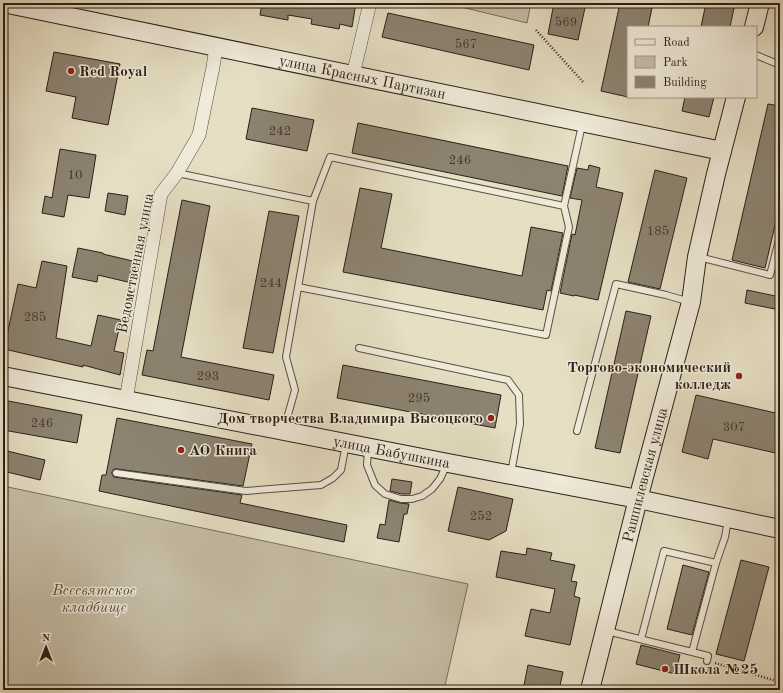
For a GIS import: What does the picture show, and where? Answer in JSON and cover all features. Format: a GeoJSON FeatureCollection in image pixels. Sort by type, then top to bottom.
{"type":"FeatureCollection","features":[{"type":"Feature","properties":{"kind":"street","name":"улица Красных Партизан"},"geometry":{"type":"LineString","coordinates":[[3,3],[42,7],[216,47],[722,151]]}},
{"type":"Feature","properties":{"kind":"street"},"geometry":{"type":"LineString","coordinates":[[352,75],[370,3]]}},
{"type":"Feature","properties":{"kind":"street"},"geometry":{"type":"LineString","coordinates":[[754,26],[760,3]]}},
{"type":"Feature","properties":{"kind":"street","name":"Ведомственная улица"},"geometry":{"type":"LineString","coordinates":[[126,400],[161,194],[177,173],[199,135],[216,47]]}},
{"type":"Feature","properties":{"kind":"street","name":"Рашпилевская улица"},"geometry":{"type":"LineString","coordinates":[[590,690],[638,499],[691,302],[697,257],[736,98]]}},
{"type":"Feature","properties":{"kind":"street","name":"улица Бабушкина"},"geometry":{"type":"LineString","coordinates":[[3,376],[638,499],[780,529]]}},
{"type":"Feature","properties":{"kind":"lane"},"geometry":{"type":"LineString","coordinates":[[757,55],[780,65]]}},
{"type":"Feature","properties":{"kind":"lane"},"geometry":{"type":"LineString","coordinates":[[298,288],[546,335],[569,227],[564,206],[582,122]]}},
{"type":"Feature","properties":{"kind":"lane"},"geometry":{"type":"LineString","coordinates":[[284,431],[295,390],[286,357],[313,201],[330,156],[564,206]]}},
{"type":"Feature","properties":{"kind":"lane"},"geometry":{"type":"LineString","coordinates":[[177,173],[313,201]]}},
{"type":"Feature","properties":{"kind":"lane"},"geometry":{"type":"LineString","coordinates":[[697,257],[770,275],[780,236]]}},
{"type":"Feature","properties":{"kind":"lane"},"geometry":{"type":"LineString","coordinates":[[577,431],[616,284],[691,302]]}},
{"type":"Feature","properties":{"kind":"lane"},"geometry":{"type":"LineString","coordinates":[[359,348],[508,380],[519,395],[520,424],[510,475]]}},
{"type":"Feature","properties":{"kind":"lane"},"geometry":{"type":"LineString","coordinates":[[116,472],[246,491],[321,485],[333,478],[340,470],[346,443]]}},
{"type":"Feature","properties":{"kind":"lane"},"geometry":{"type":"LineString","coordinates":[[368,447],[367,465],[375,485],[385,494],[401,498],[412,499],[422,496],[432,489],[440,480],[448,463]]}},
{"type":"Feature","properties":{"kind":"lane"},"geometry":{"type":"LineString","coordinates":[[692,652],[716,563],[725,537],[728,518]]}},
{"type":"Feature","properties":{"kind":"lane"},"geometry":{"type":"LineString","coordinates":[[641,639],[664,551],[716,563]]}},
{"type":"Feature","properties":{"kind":"lane"},"geometry":{"type":"LineString","coordinates":[[605,630],[708,656],[706,661]]}},
{"type":"Feature","properties":{"kind":"path"},"geometry":{"type":"LineString","coordinates":[[536,30],[583,82]]}},
{"type":"Feature","properties":{"kind":"path"},"geometry":{"type":"LineString","coordinates":[[706,661],[780,682]]}},
{"type":"Feature","properties":{"kind":"green space"},"geometry":{"type":"Polygon","coordinates":[[[445,3],[531,3],[527,23],[445,3]]]}},
{"type":"Feature","properties":{"kind":"green space","name":"Всесвятское кладбище"},"geometry":{"type":"Polygon","coordinates":[[[3,486],[468,584],[444,690],[3,690],[3,486]]]}},
{"type":"Feature","properties":{"kind":"building"},"geometry":{"type":"Polygon","coordinates":[[[262,3],[356,3],[352,27],[340,24],[339,29],[311,24],[312,19],[288,15],[288,20],[260,15],[262,3]]]}},
{"type":"Feature","properties":{"kind":"building"},"geometry":{"type":"Polygon","coordinates":[[[554,3],[586,3],[578,40],[548,34],[554,3]]]}},
{"type":"Feature","properties":{"kind":"building"},"geometry":{"type":"Polygon","coordinates":[[[620,3],[653,3],[648,26],[627,26],[627,97],[601,91],[620,3]]]}},
{"type":"Feature","properties":{"kind":"building"},"geometry":{"type":"Polygon","coordinates":[[[706,3],[734,8],[730,26],[701,26],[706,3]]]}},
{"type":"Feature","properties":{"kind":"building"},"geometry":{"type":"Polygon","coordinates":[[[388,13],[534,45],[529,70],[382,37],[388,13]]]}},
{"type":"Feature","properties":{"kind":"building","name":"Red Royal"},"geometry":{"type":"Polygon","coordinates":[[[54,52],[120,64],[108,125],[72,118],[76,97],[46,91],[54,52]]]}},
{"type":"Feature","properties":{"kind":"building"},"geometry":{"type":"Polygon","coordinates":[[[685,98],[714,98],[709,117],[682,111],[685,98]]]}},
{"type":"Feature","properties":{"kind":"building"},"geometry":{"type":"Polygon","coordinates":[[[768,104],[780,106],[780,204],[765,268],[732,260],[768,104]]]}},
{"type":"Feature","properties":{"kind":"building"},"geometry":{"type":"Polygon","coordinates":[[[252,108],[314,120],[307,151],[246,139],[252,108]]]}},
{"type":"Feature","properties":{"kind":"building"},"geometry":{"type":"Polygon","coordinates":[[[358,123],[568,166],[562,196],[352,153],[358,123]]]}},
{"type":"Feature","properties":{"kind":"building"},"geometry":{"type":"Polygon","coordinates":[[[60,149],[96,155],[89,198],[68,195],[64,217],[42,213],[45,196],[52,198],[60,149]]]}},
{"type":"Feature","properties":{"kind":"building"},"geometry":{"type":"Polygon","coordinates":[[[589,165],[600,168],[596,187],[623,193],[598,300],[560,293],[572,234],[575,235],[582,200],[570,198],[577,168],[588,170],[589,165]]]}},
{"type":"Feature","properties":{"kind":"building"},"geometry":{"type":"Polygon","coordinates":[[[655,170],[687,178],[660,289],[628,282],[655,170]]]}},
{"type":"Feature","properties":{"kind":"building"},"geometry":{"type":"Polygon","coordinates":[[[360,188],[392,194],[381,248],[522,276],[531,227],[563,233],[551,291],[547,290],[543,310],[343,272],[360,188]]]}},
{"type":"Feature","properties":{"kind":"building"},"geometry":{"type":"Polygon","coordinates":[[[108,193],[128,196],[125,215],[105,211],[108,193]]]}},
{"type":"Feature","properties":{"kind":"building"},"geometry":{"type":"Polygon","coordinates":[[[182,200],[210,206],[181,357],[274,375],[269,400],[142,375],[147,350],[153,351],[182,200]]]}},
{"type":"Feature","properties":{"kind":"building"},"geometry":{"type":"Polygon","coordinates":[[[269,211],[299,216],[273,353],[243,348],[269,211]]]}},
{"type":"Feature","properties":{"kind":"building"},"geometry":{"type":"Polygon","coordinates":[[[78,248],[137,262],[132,283],[98,275],[97,282],[72,277],[78,248]]]}},
{"type":"Feature","properties":{"kind":"building"},"geometry":{"type":"Polygon","coordinates":[[[42,261],[67,266],[56,338],[91,346],[98,315],[121,320],[114,351],[124,353],[120,375],[83,365],[83,367],[4,349],[18,284],[36,288],[42,261]]]}},
{"type":"Feature","properties":{"kind":"building"},"geometry":{"type":"Polygon","coordinates":[[[747,290],[780,297],[780,310],[745,303],[747,290]]]}},
{"type":"Feature","properties":{"kind":"building"},"geometry":{"type":"Polygon","coordinates":[[[626,311],[651,316],[620,453],[595,448],[626,311]]]}},
{"type":"Feature","properties":{"kind":"building"},"geometry":{"type":"Polygon","coordinates":[[[343,365],[501,395],[495,428],[337,398],[343,365]]]}},
{"type":"Feature","properties":{"kind":"building"},"geometry":{"type":"Polygon","coordinates":[[[696,395],[780,414],[780,454],[713,439],[708,459],[682,452],[696,395]]]}},
{"type":"Feature","properties":{"kind":"building"},"geometry":{"type":"Polygon","coordinates":[[[3,400],[82,415],[77,443],[3,430],[3,400]]]}},
{"type":"Feature","properties":{"kind":"building"},"geometry":{"type":"Polygon","coordinates":[[[117,418],[252,444],[243,486],[117,469],[114,469],[112,472],[114,477],[242,495],[240,503],[347,525],[344,542],[99,491],[102,475],[106,475],[117,418]]]}},
{"type":"Feature","properties":{"kind":"building"},"geometry":{"type":"Polygon","coordinates":[[[3,450],[45,460],[40,480],[3,471],[3,450]]]}},
{"type":"Feature","properties":{"kind":"building"},"geometry":{"type":"Polygon","coordinates":[[[392,479],[412,482],[410,494],[390,491],[392,479]]]}},
{"type":"Feature","properties":{"kind":"building"},"geometry":{"type":"Polygon","coordinates":[[[458,487],[513,499],[506,531],[489,540],[448,531],[458,487]]]}},
{"type":"Feature","properties":{"kind":"building"},"geometry":{"type":"Polygon","coordinates":[[[389,500],[409,504],[407,514],[404,514],[399,542],[377,538],[380,524],[385,525],[389,500]]]}},
{"type":"Feature","properties":{"kind":"building"},"geometry":{"type":"Polygon","coordinates":[[[527,548],[552,553],[550,560],[575,565],[571,581],[577,582],[574,596],[580,598],[570,645],[525,636],[531,609],[550,613],[555,589],[496,577],[501,551],[526,555],[527,548]]]}},
{"type":"Feature","properties":{"kind":"building"},"geometry":{"type":"Polygon","coordinates":[[[741,560],[769,567],[744,661],[716,654],[741,560]]]}},
{"type":"Feature","properties":{"kind":"building"},"geometry":{"type":"Polygon","coordinates":[[[683,565],[709,572],[692,635],[667,629],[683,565]]]}},
{"type":"Feature","properties":{"kind":"building"},"geometry":{"type":"Polygon","coordinates":[[[641,645],[680,655],[675,674],[636,664],[641,645]]]}},
{"type":"Feature","properties":{"kind":"building"},"geometry":{"type":"Polygon","coordinates":[[[528,665],[563,672],[559,690],[523,690],[528,665]]]}},
{"type":"Feature","properties":{"kind":"place","name":"Red Royal"},"geometry":{"type":"Point","coordinates":[71,71]}},
{"type":"Feature","properties":{"kind":"place","name":"Торгово-экономический колледж"},"geometry":{"type":"Point","coordinates":[739,376]}},
{"type":"Feature","properties":{"kind":"place","name":"Дом творчества Владимира Высоцкого"},"geometry":{"type":"Point","coordinates":[491,418]}},
{"type":"Feature","properties":{"kind":"place","name":"АО Книга"},"geometry":{"type":"Point","coordinates":[181,450]}},
{"type":"Feature","properties":{"kind":"place","name":"Школа №25"},"geometry":{"type":"Point","coordinates":[665,669]}}]}
